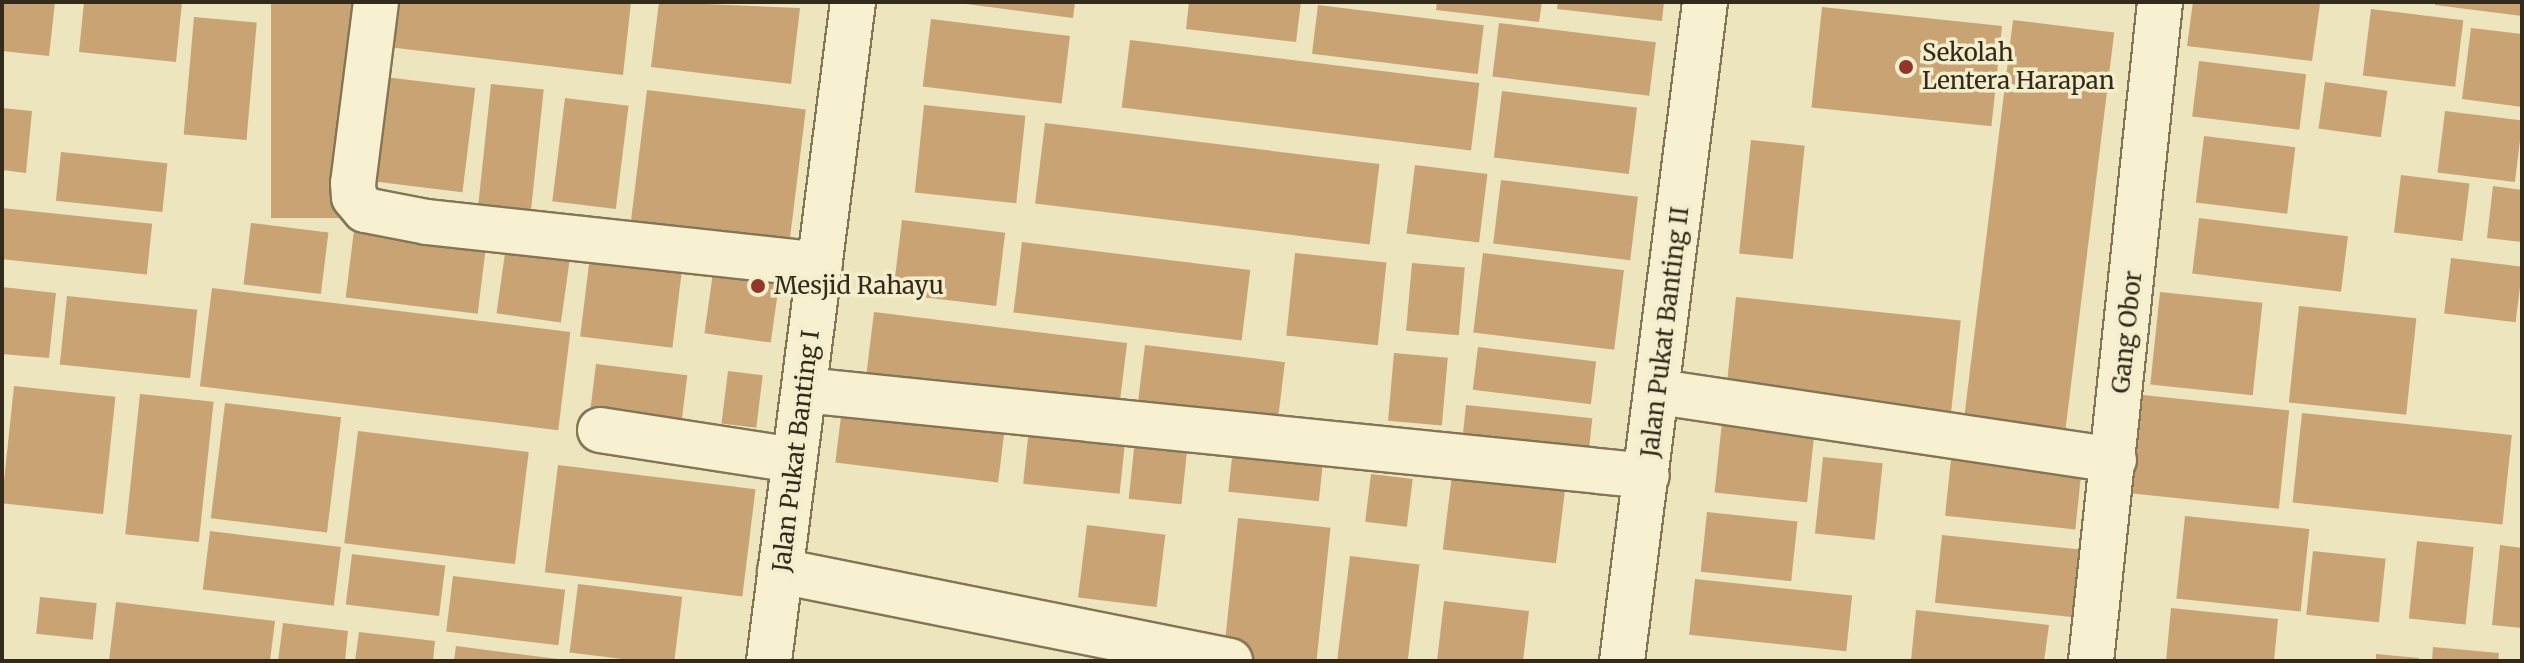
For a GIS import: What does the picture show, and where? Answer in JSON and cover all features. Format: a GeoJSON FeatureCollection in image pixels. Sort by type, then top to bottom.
{"type":"FeatureCollection","features":[{"type":"Feature","properties":{"kind":"street"},"geometry":{"type":"LineString","coordinates":[[376,2],[353,183],[354,197],[365,210],[427,222],[820,265]]}},
{"type":"Feature","properties":{"kind":"street","name":"Jalan Pukat Banting I"},"geometry":{"type":"LineString","coordinates":[[769,661],[852,2]]}},
{"type":"Feature","properties":{"kind":"street","name":"Jalan Pukat Banting II"},"geometry":{"type":"LineString","coordinates":[[1622,661],[1659,392],[1705,2]]}},
{"type":"Feature","properties":{"kind":"street","name":"Gang Obor"},"geometry":{"type":"LineString","coordinates":[[2091,661],[2160,2]]}},
{"type":"Feature","properties":{"kind":"street"},"geometry":{"type":"LineString","coordinates":[[804,390],[1647,476]]}},
{"type":"Feature","properties":{"kind":"street"},"geometry":{"type":"LineString","coordinates":[[1659,392],[2114,460]]}},
{"type":"Feature","properties":{"kind":"street"},"geometry":{"type":"LineString","coordinates":[[600,430],[794,460]]}},
{"type":"Feature","properties":{"kind":"street"},"geometry":{"type":"LineString","coordinates":[[780,571],[1230,661]]}},
{"type":"Feature","properties":{"kind":"building"},"geometry":{"type":"Polygon","coordinates":[[[2,2],[55,2],[49,56],[2,51],[2,2]]]}},
{"type":"Feature","properties":{"kind":"building"},"geometry":{"type":"Polygon","coordinates":[[[84,2],[182,2],[176,62],[79,52],[84,2]]]}},
{"type":"Feature","properties":{"kind":"building"},"geometry":{"type":"Polygon","coordinates":[[[271,2],[363,2],[363,218],[271,218],[271,2]]]}},
{"type":"Feature","properties":{"kind":"building"},"geometry":{"type":"Polygon","coordinates":[[[394,2],[631,2],[623,75],[388,47],[394,2]]]}},
{"type":"Feature","properties":{"kind":"building"},"geometry":{"type":"Polygon","coordinates":[[[659,2],[800,8],[791,84],[651,67],[659,2]]]}},
{"type":"Feature","properties":{"kind":"building"},"geometry":{"type":"Polygon","coordinates":[[[951,2],[1075,2],[1073,18],[951,2]]]}},
{"type":"Feature","properties":{"kind":"building"},"geometry":{"type":"Polygon","coordinates":[[[1189,2],[1301,2],[1296,42],[1186,29],[1189,2]]]}},
{"type":"Feature","properties":{"kind":"building"},"geometry":{"type":"Polygon","coordinates":[[[1437,2],[1542,2],[1539,22],[1436,10],[1437,2]]]}},
{"type":"Feature","properties":{"kind":"building"},"geometry":{"type":"Polygon","coordinates":[[[1558,2],[1664,2],[1662,21],[1557,9],[1558,2]]]}},
{"type":"Feature","properties":{"kind":"building"},"geometry":{"type":"Polygon","coordinates":[[[2193,2],[2320,4],[2312,61],[2187,46],[2193,2]]]}},
{"type":"Feature","properties":{"kind":"building"},"geometry":{"type":"Polygon","coordinates":[[[2436,2],[2522,2],[2522,16],[2435,5],[2436,2]]]}},
{"type":"Feature","properties":{"kind":"building"},"geometry":{"type":"Polygon","coordinates":[[[1318,5],[1484,25],[1478,74],[1312,54],[1318,5]]]}},
{"type":"Feature","properties":{"kind":"building","name":"Sekolah Lentera Harapan"},"geometry":{"type":"Polygon","coordinates":[[[1822,7],[2002,26],[1991,126],[1811,107],[1822,7]]]}},
{"type":"Feature","properties":{"kind":"building"},"geometry":{"type":"Polygon","coordinates":[[[2371,9],[2463,20],[2455,87],[2363,76],[2371,9]]]}},
{"type":"Feature","properties":{"kind":"building"},"geometry":{"type":"Polygon","coordinates":[[[194,17],[257,22],[246,140],[184,135],[194,17]]]}},
{"type":"Feature","properties":{"kind":"building"},"geometry":{"type":"Polygon","coordinates":[[[931,19],[1070,36],[1062,104],[923,86],[931,19]]]}},
{"type":"Feature","properties":{"kind":"building"},"geometry":{"type":"Polygon","coordinates":[[[2013,20],[2114,32],[2065,436],[1963,424],[2013,20]]]}},
{"type":"Feature","properties":{"kind":"building"},"geometry":{"type":"Polygon","coordinates":[[[1499,23],[1656,42],[1649,96],[1492,77],[1499,23]]]}},
{"type":"Feature","properties":{"kind":"building"},"geometry":{"type":"Polygon","coordinates":[[[2471,28],[2522,34],[2522,107],[2462,99],[2471,28]]]}},
{"type":"Feature","properties":{"kind":"building"},"geometry":{"type":"Polygon","coordinates":[[[1130,40],[1479,83],[1471,150],[1122,107],[1130,40]]]}},
{"type":"Feature","properties":{"kind":"building"},"geometry":{"type":"Polygon","coordinates":[[[2199,61],[2306,74],[2299,130],[2192,117],[2199,61]]]}},
{"type":"Feature","properties":{"kind":"building"},"geometry":{"type":"Polygon","coordinates":[[[377,76],[475,88],[462,192],[364,180],[377,76]]]}},
{"type":"Feature","properties":{"kind":"building"},"geometry":{"type":"Polygon","coordinates":[[[2325,82],[2387,91],[2381,137],[2318,129],[2325,82]]]}},
{"type":"Feature","properties":{"kind":"building"},"geometry":{"type":"Polygon","coordinates":[[[491,84],[544,90],[531,215],[478,209],[491,84]]]}},
{"type":"Feature","properties":{"kind":"building"},"geometry":{"type":"Polygon","coordinates":[[[647,90],[806,109],[789,249],[630,230],[647,90]]]}},
{"type":"Feature","properties":{"kind":"building"},"geometry":{"type":"Polygon","coordinates":[[[1502,91],[1637,108],[1629,174],[1494,158],[1502,91]]]}},
{"type":"Feature","properties":{"kind":"building"},"geometry":{"type":"Polygon","coordinates":[[[565,98],[629,106],[616,209],[552,201],[565,98]]]}},
{"type":"Feature","properties":{"kind":"building"},"geometry":{"type":"Polygon","coordinates":[[[924,105],[1025,116],[1016,203],[915,193],[924,105]]]}},
{"type":"Feature","properties":{"kind":"building"},"geometry":{"type":"Polygon","coordinates":[[[2,108],[32,111],[26,173],[2,170],[2,108]]]}},
{"type":"Feature","properties":{"kind":"building"},"geometry":{"type":"Polygon","coordinates":[[[2445,111],[2522,120],[2515,182],[2437,173],[2445,111]]]}},
{"type":"Feature","properties":{"kind":"building"},"geometry":{"type":"Polygon","coordinates":[[[1045,123],[1379,164],[1370,244],[1035,203],[1045,123]]]}},
{"type":"Feature","properties":{"kind":"building"},"geometry":{"type":"Polygon","coordinates":[[[2204,136],[2295,147],[2287,214],[2196,203],[2204,136]]]}},
{"type":"Feature","properties":{"kind":"building"},"geometry":{"type":"Polygon","coordinates":[[[1751,140],[1805,146],[1793,259],[1739,253],[1751,140]]]}},
{"type":"Feature","properties":{"kind":"building"},"geometry":{"type":"Polygon","coordinates":[[[61,152],[167,163],[162,212],[56,201],[61,152]]]}},
{"type":"Feature","properties":{"kind":"building"},"geometry":{"type":"Polygon","coordinates":[[[1415,165],[1487,174],[1479,242],[1407,233],[1415,165]]]}},
{"type":"Feature","properties":{"kind":"building"},"geometry":{"type":"Polygon","coordinates":[[[2401,175],[2469,183],[2462,241],[2394,233],[2401,175]]]}},
{"type":"Feature","properties":{"kind":"building"},"geometry":{"type":"Polygon","coordinates":[[[1501,180],[1638,197],[1630,260],[1493,244],[1501,180]]]}},
{"type":"Feature","properties":{"kind":"building"},"geometry":{"type":"Polygon","coordinates":[[[2493,186],[2522,190],[2522,242],[2487,238],[2493,186]]]}},
{"type":"Feature","properties":{"kind":"building"},"geometry":{"type":"Polygon","coordinates":[[[2,208],[152,224],[147,275],[2,259],[2,208]]]}},
{"type":"Feature","properties":{"kind":"building"},"geometry":{"type":"Polygon","coordinates":[[[2199,218],[2348,236],[2341,292],[2192,274],[2199,218]]]}},
{"type":"Feature","properties":{"kind":"building"},"geometry":{"type":"Polygon","coordinates":[[[902,220],[1005,233],[996,306],[893,293],[902,220]]]}},
{"type":"Feature","properties":{"kind":"building"},"geometry":{"type":"Polygon","coordinates":[[[251,223],[328,233],[321,294],[243,285],[251,223]]]}},
{"type":"Feature","properties":{"kind":"building"},"geometry":{"type":"Polygon","coordinates":[[[354,230],[486,246],[478,314],[346,297],[354,230]]]}},
{"type":"Feature","properties":{"kind":"building"},"geometry":{"type":"Polygon","coordinates":[[[1022,242],[1250,270],[1242,341],[1013,312],[1022,242]]]}},
{"type":"Feature","properties":{"kind":"building"},"geometry":{"type":"Polygon","coordinates":[[[506,246],[570,255],[561,322],[497,313],[506,246]]]}},
{"type":"Feature","properties":{"kind":"building"},"geometry":{"type":"Polygon","coordinates":[[[1295,253],[1386,263],[1378,345],[1286,336],[1295,253]]]}},
{"type":"Feature","properties":{"kind":"building"},"geometry":{"type":"Polygon","coordinates":[[[1483,253],[1624,270],[1614,350],[1473,332],[1483,253]]]}},
{"type":"Feature","properties":{"kind":"building"},"geometry":{"type":"Polygon","coordinates":[[[590,256],[682,267],[672,348],[580,336],[590,256]]]}},
{"type":"Feature","properties":{"kind":"building"},"geometry":{"type":"Polygon","coordinates":[[[715,258],[781,267],[771,343],[704,333],[715,258]]]}},
{"type":"Feature","properties":{"kind":"building"},"geometry":{"type":"Polygon","coordinates":[[[2451,258],[2522,267],[2516,322],[2444,314],[2451,258]]]}},
{"type":"Feature","properties":{"kind":"building"},"geometry":{"type":"Polygon","coordinates":[[[1412,263],[1465,268],[1459,335],[1406,331],[1412,263]]]}},
{"type":"Feature","properties":{"kind":"building"},"geometry":{"type":"Polygon","coordinates":[[[2,287],[56,293],[49,358],[2,354],[2,287]]]}},
{"type":"Feature","properties":{"kind":"building"},"geometry":{"type":"Polygon","coordinates":[[[212,288],[570,332],[558,430],[200,386],[212,288]]]}},
{"type":"Feature","properties":{"kind":"building"},"geometry":{"type":"Polygon","coordinates":[[[2160,292],[2262,303],[2253,395],[2150,384],[2160,292]]]}},
{"type":"Feature","properties":{"kind":"building"},"geometry":{"type":"Polygon","coordinates":[[[67,296],[197,310],[190,378],[60,365],[67,296]]]}},
{"type":"Feature","properties":{"kind":"building"},"geometry":{"type":"Polygon","coordinates":[[[1736,297],[1961,321],[1951,417],[1726,393],[1736,297]]]}},
{"type":"Feature","properties":{"kind":"building"},"geometry":{"type":"Polygon","coordinates":[[[2299,306],[2416,318],[2406,415],[2289,402],[2299,306]]]}},
{"type":"Feature","properties":{"kind":"building"},"geometry":{"type":"Polygon","coordinates":[[[874,312],[1127,343],[1118,419],[865,387],[874,312]]]}},
{"type":"Feature","properties":{"kind":"building"},"geometry":{"type":"Polygon","coordinates":[[[1145,345],[1285,362],[1277,431],[1137,413],[1145,345]]]}},
{"type":"Feature","properties":{"kind":"building"},"geometry":{"type":"Polygon","coordinates":[[[1478,347],[1596,362],[1591,404],[1473,390],[1478,347]]]}},
{"type":"Feature","properties":{"kind":"building"},"geometry":{"type":"Polygon","coordinates":[[[1394,353],[1448,358],[1442,425],[1388,421],[1394,353]]]}},
{"type":"Feature","properties":{"kind":"building"},"geometry":{"type":"Polygon","coordinates":[[[596,364],[687,375],[682,419],[591,408],[596,364]]]}},
{"type":"Feature","properties":{"kind":"building"},"geometry":{"type":"Polygon","coordinates":[[[728,371],[763,375],[756,428],[722,424],[728,371]]]}},
{"type":"Feature","properties":{"kind":"building"},"geometry":{"type":"Polygon","coordinates":[[[14,386],[115,397],[103,514],[2,503],[14,386]]]}},
{"type":"Feature","properties":{"kind":"building"},"geometry":{"type":"Polygon","coordinates":[[[140,394],[214,402],[199,542],[125,534],[140,394]]]}},
{"type":"Feature","properties":{"kind":"building"},"geometry":{"type":"Polygon","coordinates":[[[2143,395],[2289,410],[2279,509],[2133,493],[2143,395]]]}},
{"type":"Feature","properties":{"kind":"building"},"geometry":{"type":"Polygon","coordinates":[[[843,400],[1006,420],[998,483],[835,463],[843,400]]]}},
{"type":"Feature","properties":{"kind":"building"},"geometry":{"type":"Polygon","coordinates":[[[225,403],[341,417],[327,532],[211,518],[225,403]]]}},
{"type":"Feature","properties":{"kind":"building"},"geometry":{"type":"Polygon","coordinates":[[[1466,405],[1592,418],[1587,464],[1461,451],[1466,405]]]}},
{"type":"Feature","properties":{"kind":"building"},"geometry":{"type":"Polygon","coordinates":[[[2302,413],[2512,435],[2502,525],[2293,503],[2302,413]]]}},
{"type":"Feature","properties":{"kind":"building"},"geometry":{"type":"Polygon","coordinates":[[[1722,422],[1814,432],[1807,502],[1715,493],[1722,422]]]}},
{"type":"Feature","properties":{"kind":"building"},"geometry":{"type":"Polygon","coordinates":[[[1029,428],[1125,438],[1120,494],[1023,484],[1029,428]]]}},
{"type":"Feature","properties":{"kind":"building"},"geometry":{"type":"Polygon","coordinates":[[[358,431],[529,452],[515,564],[344,543],[358,431]]]}},
{"type":"Feature","properties":{"kind":"building"},"geometry":{"type":"Polygon","coordinates":[[[1234,438],[1325,448],[1319,501],[1228,492],[1234,438]]]}},
{"type":"Feature","properties":{"kind":"building"},"geometry":{"type":"Polygon","coordinates":[[[1135,439],[1188,445],[1181,504],[1129,499],[1135,439]]]}},
{"type":"Feature","properties":{"kind":"building"},"geometry":{"type":"Polygon","coordinates":[[[1823,457],[1883,463],[1875,540],[1815,534],[1823,457]]]}},
{"type":"Feature","properties":{"kind":"building"},"geometry":{"type":"Polygon","coordinates":[[[1951,459],[2081,473],[2075,529],[1945,516],[1951,459]]]}},
{"type":"Feature","properties":{"kind":"building"},"geometry":{"type":"Polygon","coordinates":[[[558,465],[756,489],[742,596],[545,572],[558,465]]]}},
{"type":"Feature","properties":{"kind":"building"},"geometry":{"type":"Polygon","coordinates":[[[1371,474],[1413,479],[1407,527],[1365,522],[1371,474]]]}},
{"type":"Feature","properties":{"kind":"building"},"geometry":{"type":"Polygon","coordinates":[[[1452,475],[1565,489],[1556,563],[1443,549],[1452,475]]]}},
{"type":"Feature","properties":{"kind":"building"},"geometry":{"type":"Polygon","coordinates":[[[1707,512],[1798,522],[1791,581],[1701,572],[1707,512]]]}},
{"type":"Feature","properties":{"kind":"building"},"geometry":{"type":"Polygon","coordinates":[[[2185,516],[2309,529],[2301,612],[2176,599],[2185,516]]]}},
{"type":"Feature","properties":{"kind":"building"},"geometry":{"type":"Polygon","coordinates":[[[1238,518],[1330,528],[1316,661],[1223,659],[1238,518]]]}},
{"type":"Feature","properties":{"kind":"building"},"geometry":{"type":"Polygon","coordinates":[[[1087,525],[1165,535],[1157,607],[1078,597],[1087,525]]]}},
{"type":"Feature","properties":{"kind":"building"},"geometry":{"type":"Polygon","coordinates":[[[210,531],[341,547],[334,606],[203,590],[210,531]]]}},
{"type":"Feature","properties":{"kind":"building"},"geometry":{"type":"Polygon","coordinates":[[[1942,535],[2090,551],[2083,618],[1935,603],[1942,535]]]}},
{"type":"Feature","properties":{"kind":"building"},"geometry":{"type":"Polygon","coordinates":[[[2417,541],[2474,547],[2466,625],[2409,619],[2417,541]]]}},
{"type":"Feature","properties":{"kind":"building"},"geometry":{"type":"Polygon","coordinates":[[[2500,545],[2522,548],[2522,628],[2492,625],[2500,545]]]}},
{"type":"Feature","properties":{"kind":"building"},"geometry":{"type":"Polygon","coordinates":[[[2313,551],[2386,559],[2379,622],[2306,615],[2313,551]]]}},
{"type":"Feature","properties":{"kind":"building"},"geometry":{"type":"Polygon","coordinates":[[[352,554],[445,565],[439,616],[346,605],[352,554]]]}},
{"type":"Feature","properties":{"kind":"building"},"geometry":{"type":"Polygon","coordinates":[[[1350,556],[1419,565],[1408,661],[1337,661],[1350,556]]]}},
{"type":"Feature","properties":{"kind":"building"},"geometry":{"type":"Polygon","coordinates":[[[453,576],[565,590],[558,645],[446,632],[453,576]]]}},
{"type":"Feature","properties":{"kind":"building"},"geometry":{"type":"Polygon","coordinates":[[[1695,579],[1852,596],[1846,651],[1689,635],[1695,579]]]}},
{"type":"Feature","properties":{"kind":"building"},"geometry":{"type":"Polygon","coordinates":[[[578,584],[682,597],[674,661],[639,661],[570,652],[578,584]]]}},
{"type":"Feature","properties":{"kind":"building"},"geometry":{"type":"Polygon","coordinates":[[[40,597],[97,603],[93,640],[36,634],[40,597]]]}},
{"type":"Feature","properties":{"kind":"building"},"geometry":{"type":"Polygon","coordinates":[[[1444,601],[1529,611],[1523,661],[1437,661],[1444,601]]]}},
{"type":"Feature","properties":{"kind":"building"},"geometry":{"type":"Polygon","coordinates":[[[116,602],[275,621],[270,661],[109,661],[116,602]]]}},
{"type":"Feature","properties":{"kind":"building"},"geometry":{"type":"Polygon","coordinates":[[[2171,608],[2278,619],[2274,661],[2166,661],[2171,608]]]}},
{"type":"Feature","properties":{"kind":"building"},"geometry":{"type":"Polygon","coordinates":[[[1916,610],[2049,625],[2044,661],[1911,661],[1916,610]]]}},
{"type":"Feature","properties":{"kind":"building"},"geometry":{"type":"Polygon","coordinates":[[[283,623],[348,631],[345,661],[278,661],[283,623]]]}},
{"type":"Feature","properties":{"kind":"building"},"geometry":{"type":"Polygon","coordinates":[[[359,632],[435,641],[433,661],[355,661],[359,632]]]}},
{"type":"Feature","properties":{"kind":"building"},"geometry":{"type":"Polygon","coordinates":[[[456,646],[558,659],[558,661],[454,661],[456,646]]]}},
{"type":"Feature","properties":{"kind":"building"},"geometry":{"type":"Polygon","coordinates":[[[2433,647],[2499,653],[2498,661],[2432,661],[2433,647]]]}},
{"type":"Feature","properties":{"kind":"building"},"geometry":{"type":"Polygon","coordinates":[[[2376,654],[2419,658],[2419,661],[2376,661],[2376,654]]]}},
{"type":"Feature","properties":{"kind":"place","name":"Sekolah Lentera Harapan"},"geometry":{"type":"Point","coordinates":[1906,67]}},
{"type":"Feature","properties":{"kind":"place","name":"Mesjid Rahayu"},"geometry":{"type":"Point","coordinates":[758,286]}}]}
